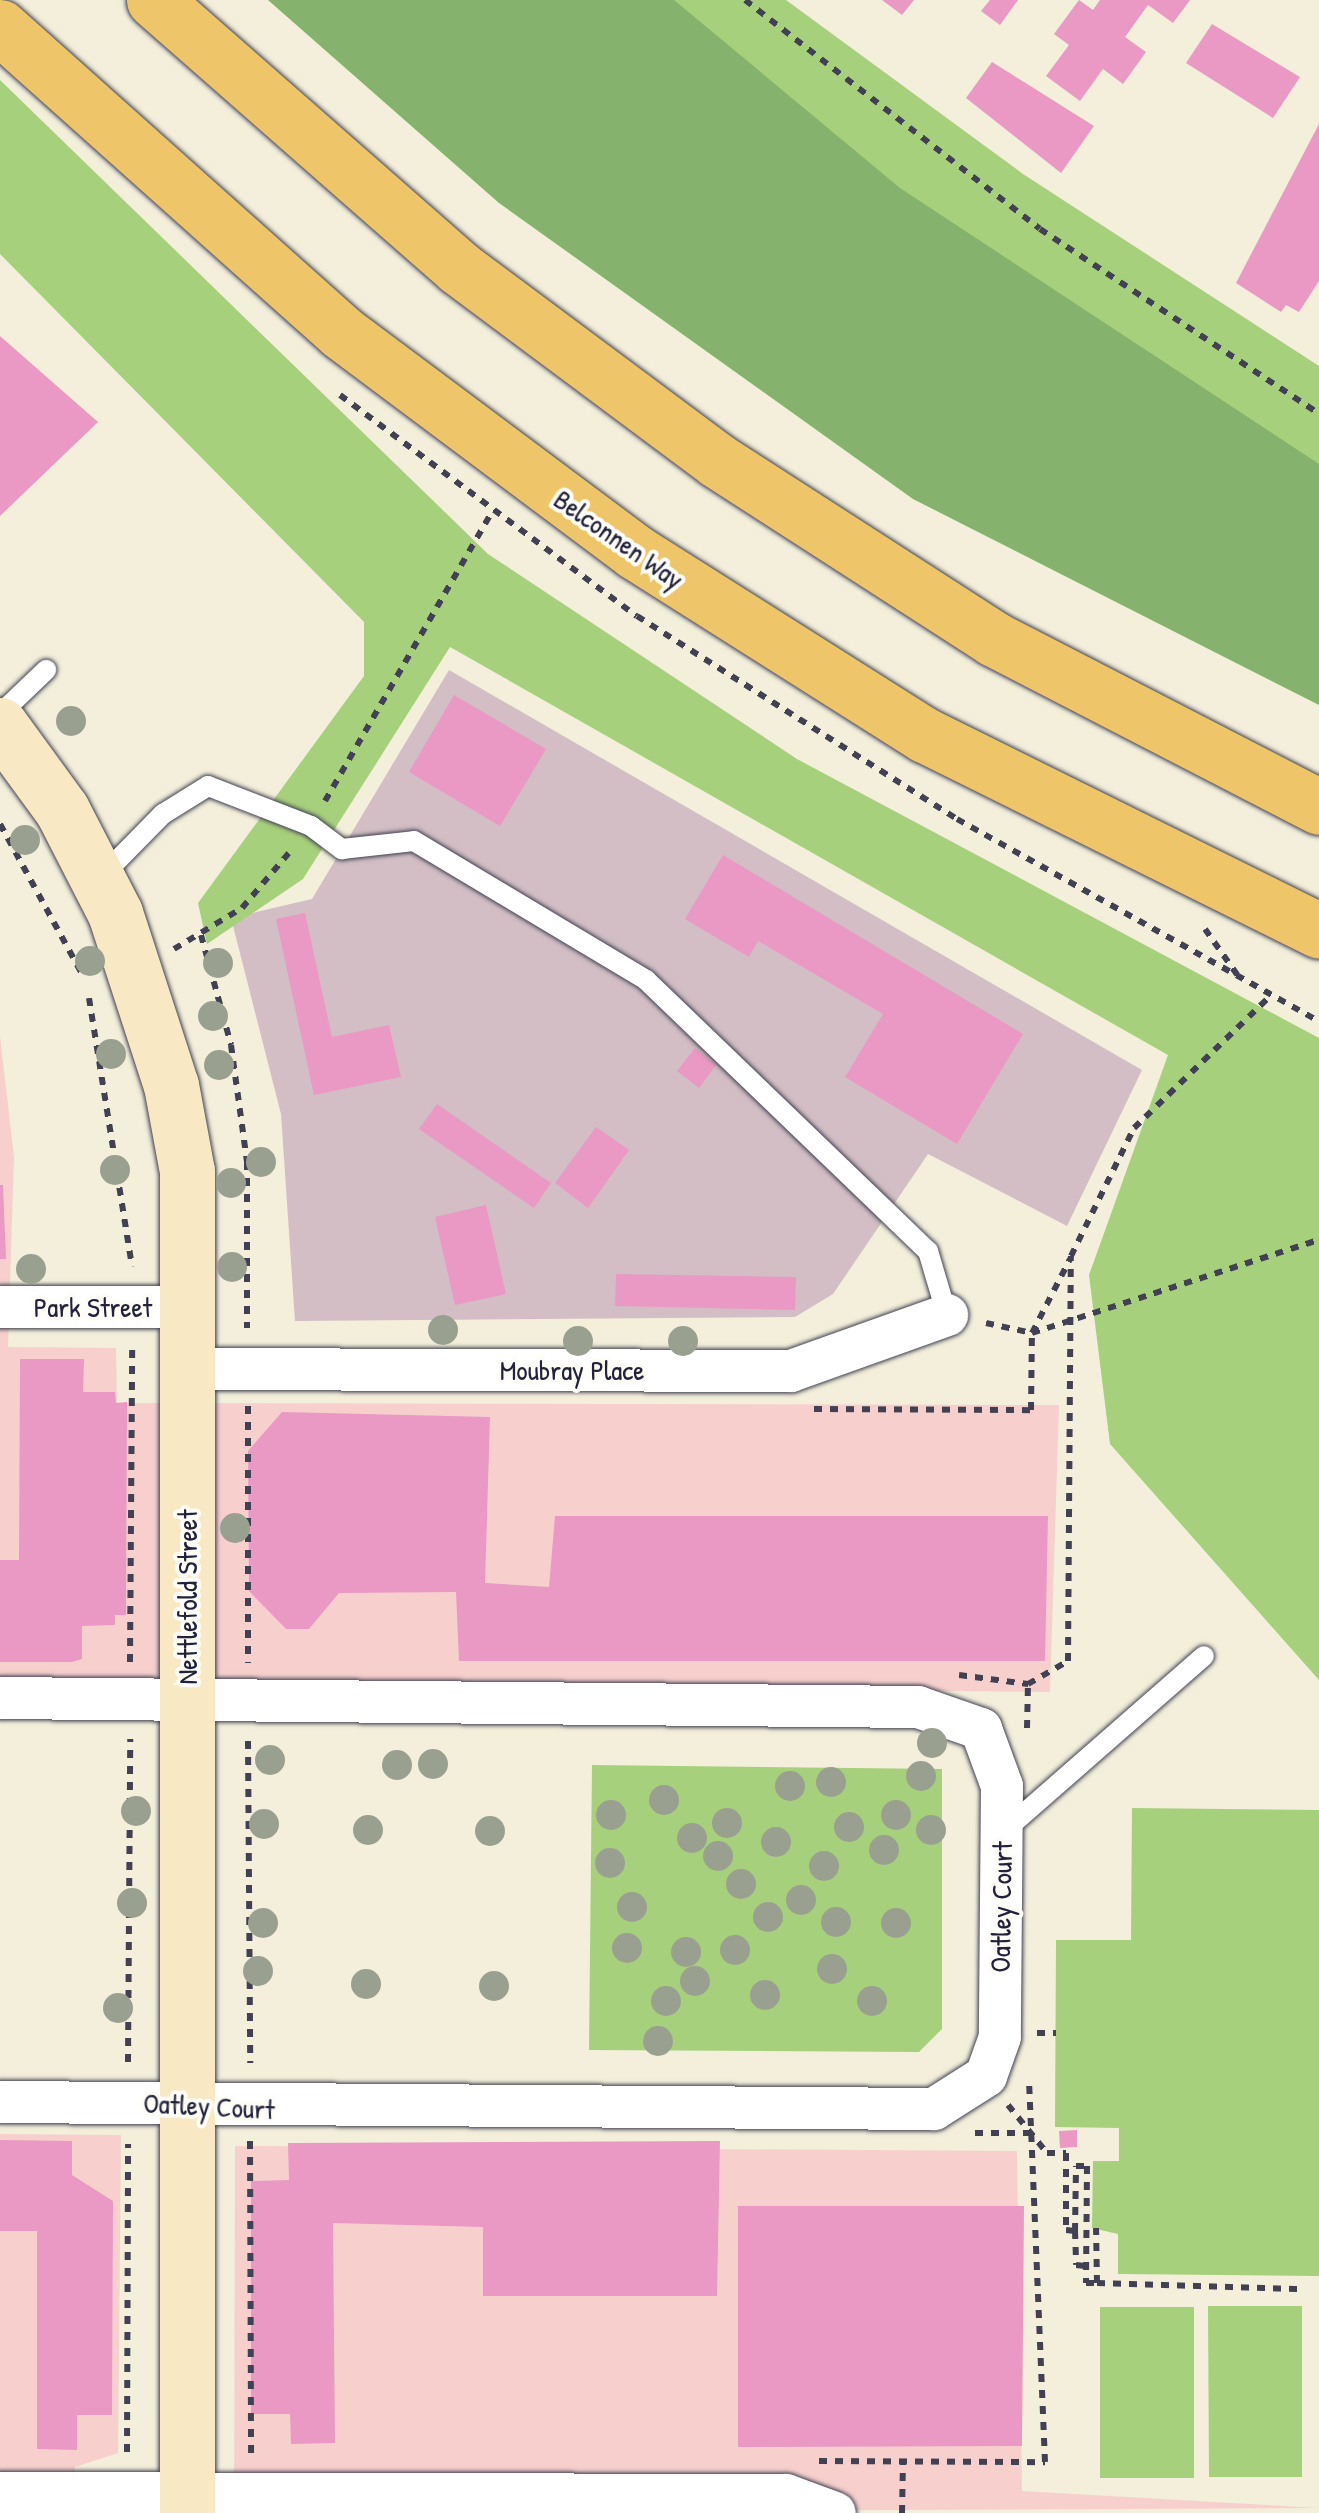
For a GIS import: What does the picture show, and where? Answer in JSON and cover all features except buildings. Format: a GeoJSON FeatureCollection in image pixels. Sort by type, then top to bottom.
{"type":"FeatureCollection","features":[{"type":"Feature","properties":{"kind":"main road"},"geometry":{"type":"LineString","coordinates":[[154,0],[459,268],[718,460],[994,639],[1319,807]]}},
{"type":"Feature","properties":{"kind":"main road","name":"Belconnen Way"},"geometry":{"type":"LineString","coordinates":[[0,28],[327,320],[636,552],[925,735],[1319,931]]}},
{"type":"Feature","properties":{"kind":"street","name":"Nettlefold Street"},"geometry":{"type":"LineString","coordinates":[[0,725],[98,879],[138,968],[187,1171],[187,2504]]}},
{"type":"Feature","properties":{"kind":"street","name":"Park Street"},"geometry":{"type":"LineString","coordinates":[[0,1307],[187,1307]]}},
{"type":"Feature","properties":{"kind":"street","name":"Moubray Place"},"geometry":{"type":"LineString","coordinates":[[186,1368],[790,1371],[947,1315]]}},
{"type":"Feature","properties":{"kind":"street","name":"Oatley Court"},"geometry":{"type":"LineString","coordinates":[[0,1698],[248,1706],[922,1707],[951,1713],[992,1742],[1002,1834],[1000,2037],[986,2076],[958,2101],[919,2113],[250,2110],[128,2102],[0,2102]]}},
{"type":"Feature","properties":{"kind":"street"},"geometry":{"type":"LineString","coordinates":[[0,2494],[66,2504],[126,2494],[187,2504],[643,2504],[786,2496],[836,2513]]}},
{"type":"Feature","properties":{"kind":"lane"},"geometry":{"type":"LineString","coordinates":[[0,714],[46,670]]}},
{"type":"Feature","properties":{"kind":"lane"},"geometry":{"type":"LineString","coordinates":[[98,879],[163,814],[208,786],[310,826],[342,849],[414,841],[646,980],[928,1251],[947,1315]]}},
{"type":"Feature","properties":{"kind":"lane"},"geometry":{"type":"LineString","coordinates":[[1002,1834],[1204,1656]]}},
{"type":"Feature","properties":{"kind":"path"},"geometry":{"type":"LineString","coordinates":[[745,0],[1040,229],[1319,414]]}},
{"type":"Feature","properties":{"kind":"path"},"geometry":{"type":"LineString","coordinates":[[138,968],[242,908],[310,826],[490,514]]}},
{"type":"Feature","properties":{"kind":"path"},"geometry":{"type":"LineString","coordinates":[[0,824],[86,982],[122,1177],[132,1307],[126,2494]]}},
{"type":"Feature","properties":{"kind":"path"},"geometry":{"type":"LineString","coordinates":[[200,935],[231,1045],[247,1162],[251,2460]]}},
{"type":"Feature","properties":{"kind":"path"},"geometry":{"type":"LineString","coordinates":[[1028,1684],[1068,1661],[1071,1256],[1134,1128],[1268,998]]}},
{"type":"Feature","properties":{"kind":"path"},"geometry":{"type":"LineString","coordinates":[[1032,1333],[1319,1240]]}},
{"type":"Feature","properties":{"kind":"path"},"geometry":{"type":"LineString","coordinates":[[1029,2133],[1047,2153],[1066,2153],[1066,2230],[1075,2231]]}},
{"type":"Feature","properties":{"kind":"path"},"geometry":{"type":"LineString","coordinates":[[1086,2266],[1076,2265],[1076,2166],[1087,2166],[1086,2283],[1304,2288]]}},
{"type":"Feature","properties":{"kind":"path"},"geometry":{"type":"LineString","coordinates":[[1096,2228],[1096,2283]]}},
{"type":"Feature","properties":{"kind":"path"},"geometry":{"type":"LineString","coordinates":[[902,2513],[902,2461],[1044,2462]]}},
{"type":"Feature","properties":{"kind":"shaded area"},"geometry":{"type":"Polygon","coordinates":[[[449,670],[1142,1070],[1067,1226],[928,1154],[833,1294],[795,1317],[295,1321],[281,1114],[231,918],[312,899],[449,670]]]}},
{"type":"Feature","properties":{"kind":"shaded area"},"geometry":{"type":"Polygon","coordinates":[[[0,1036],[14,1157],[8,1347],[116,1348],[117,1403],[1059,1405],[1050,1692],[0,1680],[0,1036]]]}},
{"type":"Feature","properties":{"kind":"shaded area"},"geometry":{"type":"Polygon","coordinates":[[[0,2134],[121,2135],[118,2453],[75,2467],[73,2513],[0,2513],[0,2134]]]}},
{"type":"Feature","properties":{"kind":"shaded area"},"geometry":{"type":"Polygon","coordinates":[[[235,2146],[1017,2151],[1022,2491],[1319,2508],[234,2513],[235,2146]]]}},
{"type":"Feature","properties":{"kind":"green space"},"geometry":{"type":"Polygon","coordinates":[[[268,0],[674,0],[900,188],[1319,464],[1319,705],[913,499],[499,203],[268,0]]]}},
{"type":"Feature","properties":{"kind":"green space"},"geometry":{"type":"Polygon","coordinates":[[[423,0],[786,0],[1023,174],[1319,366],[1319,597],[423,0]]]}},
{"type":"Feature","properties":{"kind":"green space"},"geometry":{"type":"Polygon","coordinates":[[[0,80],[488,554],[797,759],[1319,1038],[1319,1680],[1110,1444],[1089,1275],[1168,1055],[450,647],[303,879],[207,944],[198,903],[364,676],[364,622],[0,254],[0,80]]]}},
{"type":"Feature","properties":{"kind":"green space"},"geometry":{"type":"Polygon","coordinates":[[[592,1765],[942,1769],[942,2029],[919,2052],[589,2050],[592,1765]]]}},
{"type":"Feature","properties":{"kind":"green space"},"geometry":{"type":"Polygon","coordinates":[[[1132,1808],[1319,1810],[1319,2276],[1118,2274],[1118,2234],[1092,2228],[1093,2161],[1119,2161],[1119,2128],[1055,2127],[1056,1940],[1131,1940],[1132,1808]]]}},
{"type":"Feature","properties":{"kind":"green space"},"geometry":{"type":"Polygon","coordinates":[[[1208,2306],[1302,2306],[1302,2477],[1209,2477],[1208,2306]]]}},
{"type":"Feature","properties":{"kind":"green space"},"geometry":{"type":"Polygon","coordinates":[[[1100,2307],[1194,2307],[1194,2478],[1100,2478],[1100,2307]]]}}]}
